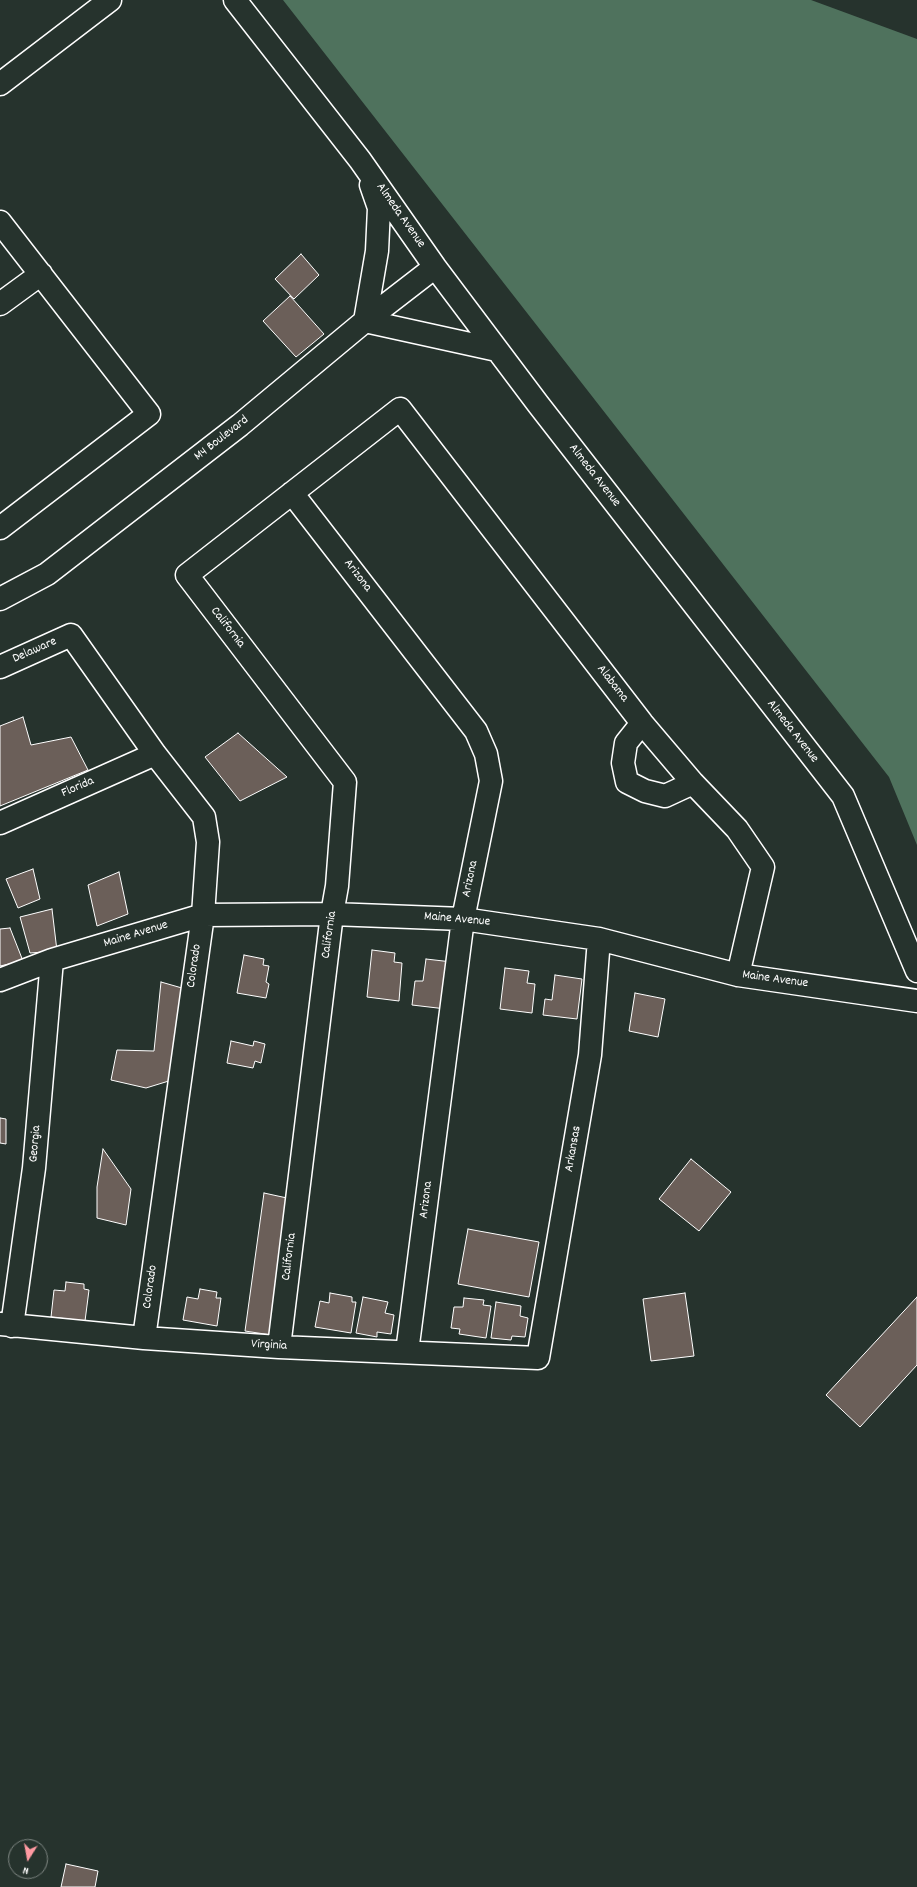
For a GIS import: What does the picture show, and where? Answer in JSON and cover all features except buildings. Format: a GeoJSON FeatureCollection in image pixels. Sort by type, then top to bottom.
{"type":"FeatureCollection","features":[{"type":"Feature","properties":{"kind":"street"},"geometry":{"type":"LineString","coordinates":[[0,84],[110,0]]}},
{"type":"Feature","properties":{"kind":"street","name":"Almeda Avenue"},"geometry":{"type":"LineString","coordinates":[[235,0],[360,160],[435,267],[497,350],[843,796],[917,971]]}},
{"type":"Feature","properties":{"kind":"street"},"geometry":{"type":"LineString","coordinates":[[360,160],[379,208],[377,251],[365,321],[497,350]]}},
{"type":"Feature","properties":{"kind":"street"},"geometry":{"type":"LineString","coordinates":[[0,222],[150,414],[0,528]]}},
{"type":"Feature","properties":{"kind":"street","name":"M4 Boulevard"},"geometry":{"type":"LineString","coordinates":[[0,599],[47,574],[240,425],[365,321],[435,267]]}},
{"type":"Feature","properties":{"kind":"street"},"geometry":{"type":"LineString","coordinates":[[0,304],[41,274]]}},
{"type":"Feature","properties":{"kind":"street","name":"Alabama"},"geometry":{"type":"LineString","coordinates":[[292,493],[400,408],[642,723],[693,783],[737,829],[763,867],[738,975]]}},
{"type":"Feature","properties":{"kind":"street","name":"California"},"geometry":{"type":"LineString","coordinates":[[279,1347],[332,914],[337,886],[345,782],[187,575],[292,493]]}},
{"type":"Feature","properties":{"kind":"street","name":"Arizona"},"geometry":{"type":"LineString","coordinates":[[292,493],[476,731],[486,754],[491,781],[463,919],[407,1352]]}},
{"type":"Feature","properties":{"kind":"street","name":"Delaware"},"geometry":{"type":"LineString","coordinates":[[0,667],[71,636]]}},
{"type":"Feature","properties":{"kind":"street","name":"Colorado"},"geometry":{"type":"LineString","coordinates":[[71,636],[155,754],[204,817],[208,842],[202,915],[144,1338]]}},
{"type":"Feature","properties":{"kind":"street"},"geometry":{"type":"LineString","coordinates":[[642,723],[626,743],[623,763],[627,782],[645,791],[665,796],[693,783]]}},
{"type":"Feature","properties":{"kind":"street","name":"Florida"},"geometry":{"type":"LineString","coordinates":[[0,823],[155,754]]}},
{"type":"Feature","properties":{"kind":"street","name":"Maine Avenue"},"geometry":{"type":"LineString","coordinates":[[0,980],[52,960],[202,915],[332,914],[463,919],[599,939],[738,975],[917,1001]]}},
{"type":"Feature","properties":{"kind":"street","name":"Arkansas"},"geometry":{"type":"LineString","coordinates":[[538,1358],[590,1054],[599,939]]}},
{"type":"Feature","properties":{"kind":"street","name":"Georgia"},"geometry":{"type":"LineString","coordinates":[[6,1325],[34,1168],[52,960]]}},
{"type":"Feature","properties":{"kind":"street","name":"Virginia"},"geometry":{"type":"LineString","coordinates":[[6,1325],[144,1338],[279,1347],[538,1358]]}},
{"type":"Feature","properties":{"kind":"green space"},"geometry":{"type":"Polygon","coordinates":[[[283,0],[811,0],[917,39],[917,845],[889,777],[283,0]]]}}]}
